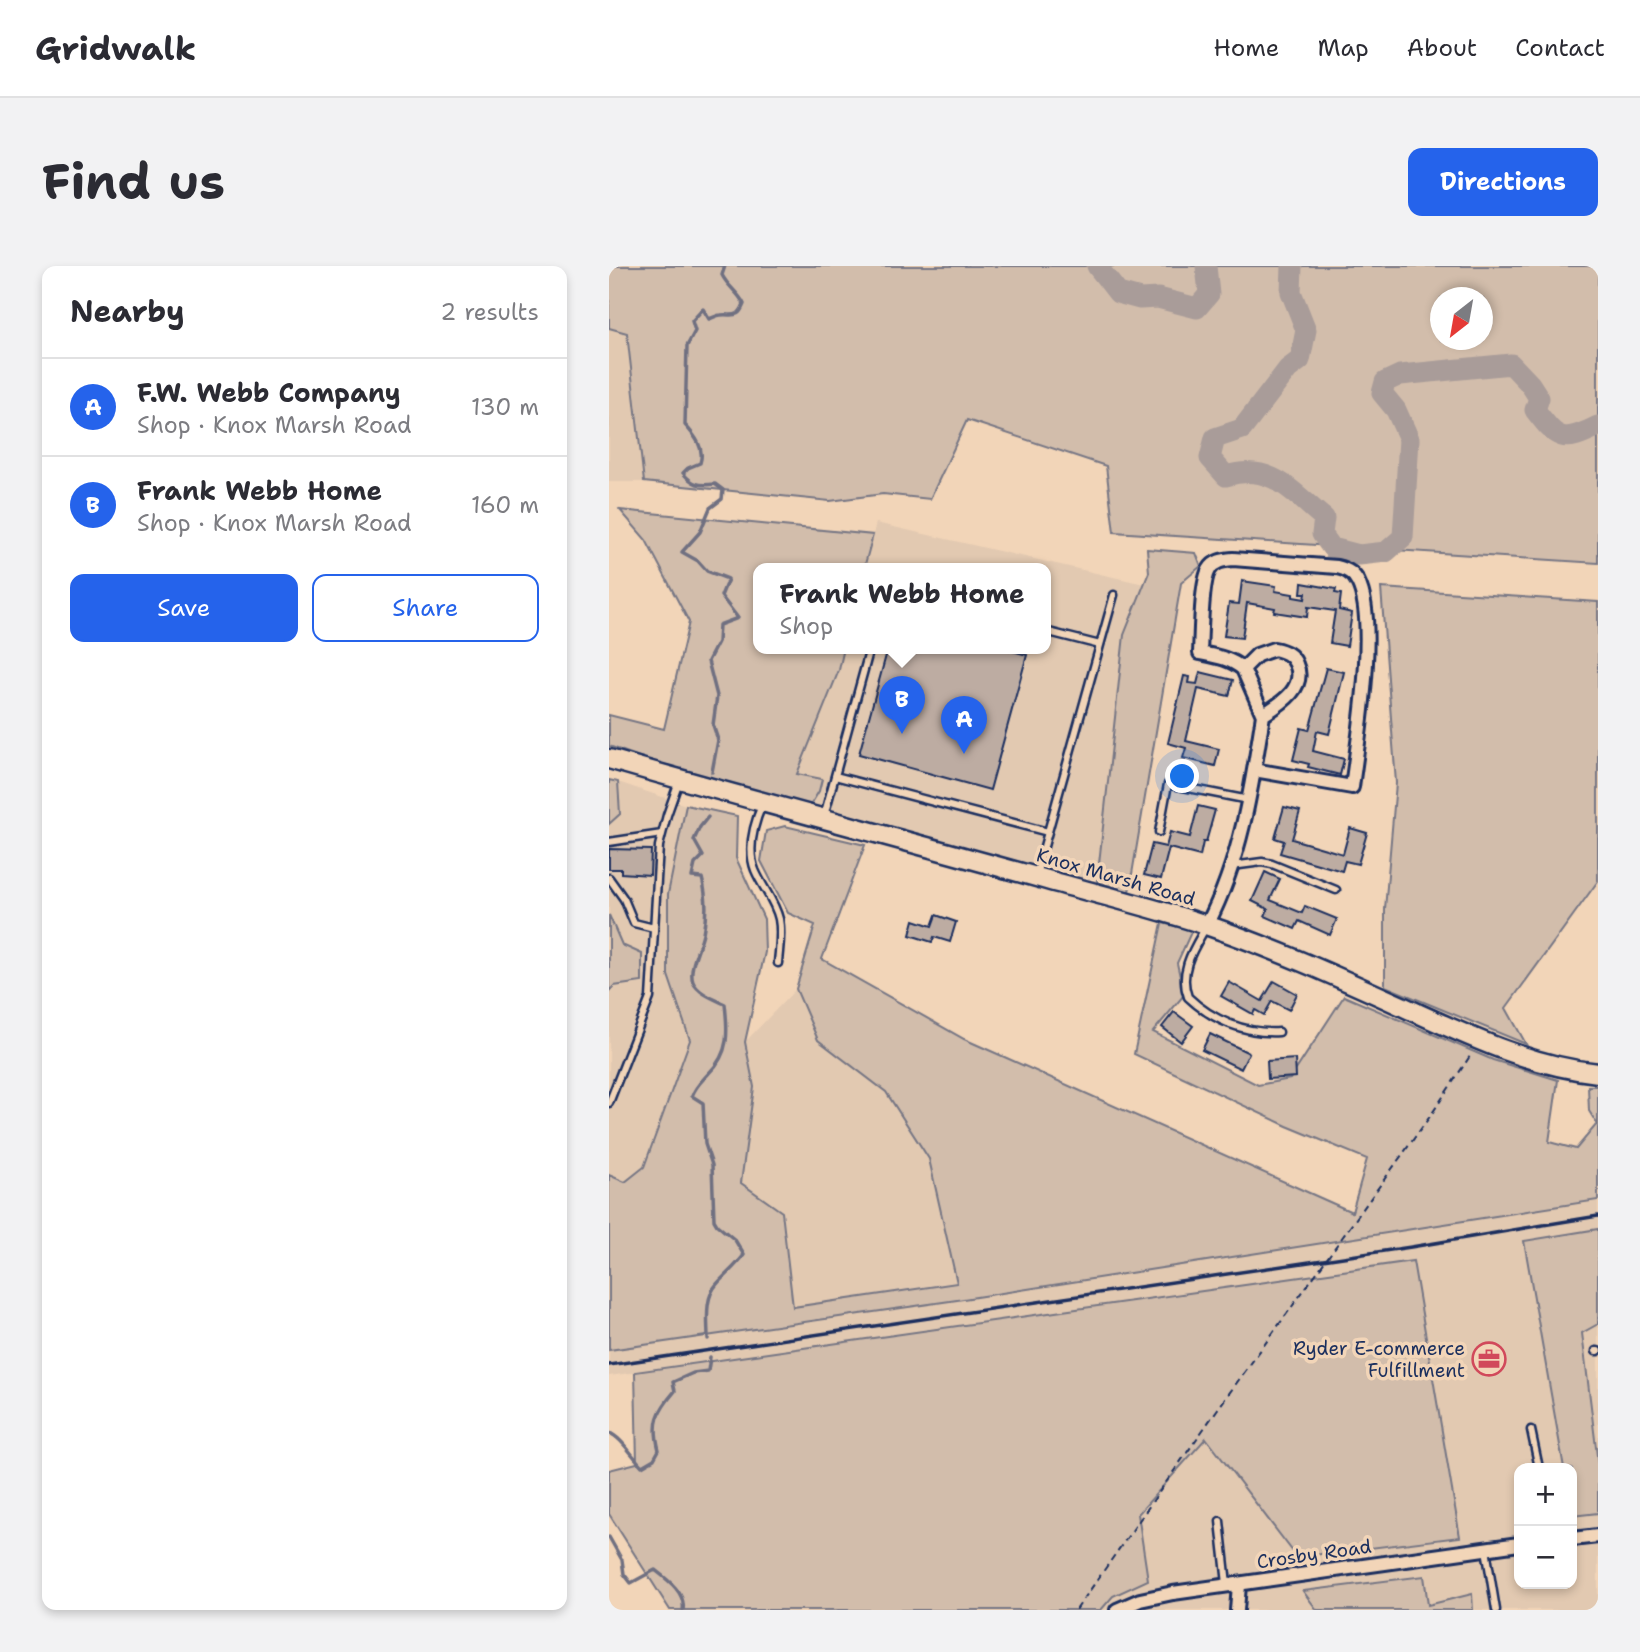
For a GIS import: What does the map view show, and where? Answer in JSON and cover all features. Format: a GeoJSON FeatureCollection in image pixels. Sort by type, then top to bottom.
{"type":"FeatureCollection","features":[{"type":"Feature","properties":{"kind":"main road","name":"Knox Marsh Road"},"geometry":{"type":"LineString","coordinates":[[609,759],[762,804],[1207,925],[1289,956],[1479,1040],[1549,1064],[1598,1073]]}},
{"type":"Feature","properties":{"kind":"street"},"geometry":{"type":"LineString","coordinates":[[1207,925],[1230,866],[1249,800],[1263,715],[1243,668],[1226,658],[1200,653],[1206,578],[1214,564],[1222,560],[1337,567],[1352,574],[1362,593],[1366,626],[1361,710],[1352,787],[1254,770]]}},
{"type":"Feature","properties":{"kind":"street"},"geometry":{"type":"LineString","coordinates":[[1243,668],[1265,650],[1274,649],[1290,655],[1296,663],[1298,680],[1295,688],[1277,706],[1263,715]]}},
{"type":"Feature","properties":{"kind":"street"},"geometry":{"type":"LineString","coordinates":[[1577,1538],[1598,1536]]}},
{"type":"Feature","properties":{"kind":"street","name":"Crosby Road"},"geometry":{"type":"LineString","coordinates":[[1117,1610],[1140,1600],[1514,1545]]}},
{"type":"Feature","properties":{"kind":"street"},"geometry":{"type":"LineString","coordinates":[[1233,1586],[1237,1610]]}},
{"type":"Feature","properties":{"kind":"lane"},"geometry":{"type":"LineString","coordinates":[[1036,877],[1114,595]]}},
{"type":"Feature","properties":{"kind":"lane"},"geometry":{"type":"LineString","coordinates":[[1051,633],[1100,645]]}},
{"type":"Feature","properties":{"kind":"lane"},"geometry":{"type":"LineString","coordinates":[[823,819],[868,654]]}},
{"type":"Feature","properties":{"kind":"lane"},"geometry":{"type":"LineString","coordinates":[[835,776],[1048,832]]}},
{"type":"Feature","properties":{"kind":"lane"},"geometry":{"type":"LineString","coordinates":[[609,1103],[650,998],[662,834],[680,780]]}},
{"type":"Feature","properties":{"kind":"lane"},"geometry":{"type":"LineString","coordinates":[[1159,832],[1168,784],[1249,800]]}},
{"type":"Feature","properties":{"kind":"lane"},"geometry":{"type":"LineString","coordinates":[[762,804],[751,844],[752,857],[780,922],[778,963]]}},
{"type":"Feature","properties":{"kind":"lane"},"geometry":{"type":"LineString","coordinates":[[609,842],[662,834]]}},
{"type":"Feature","properties":{"kind":"lane"},"geometry":{"type":"LineString","coordinates":[[1230,866],[1262,862],[1272,864],[1336,890]]}},
{"type":"Feature","properties":{"kind":"lane"},"geometry":{"type":"LineString","coordinates":[[609,878],[624,899],[634,923],[654,928]]}},
{"type":"Feature","properties":{"kind":"lane"},"geometry":{"type":"LineString","coordinates":[[1207,925],[1188,962],[1185,974],[1188,997],[1208,1013],[1229,1024],[1264,1033],[1279,1032]]}},
{"type":"Feature","properties":{"kind":"lane"},"geometry":{"type":"LineString","coordinates":[[1531,1430],[1538,1463]]}},
{"type":"Feature","properties":{"kind":"lane"},"geometry":{"type":"LineString","coordinates":[[1220,1521],[1233,1586]]}},
{"type":"Feature","properties":{"kind":"lane"},"geometry":{"type":"LineString","coordinates":[[1486,1549],[1496,1610]]}},
{"type":"Feature","properties":{"kind":"path"},"geometry":{"type":"LineString","coordinates":[[1076,1610],[1431,1115],[1479,1040]]}},
{"type":"Feature","properties":{"kind":"shaded area"},"geometry":{"type":"Polygon","coordinates":[[[609,266],[1598,266],[1598,563],[1114,532],[1106,466],[967,420],[930,499],[883,494],[830,501],[644,482],[627,333],[609,328],[609,266]]]}},
{"type":"Feature","properties":{"kind":"shaded area"},"geometry":{"type":"Polygon","coordinates":[[[609,328],[627,333],[644,482],[609,482],[609,328]]]}},
{"type":"Feature","properties":{"kind":"shaded area"},"geometry":{"type":"Polygon","coordinates":[[[620,510],[873,535],[865,563],[753,563],[753,654],[843,654],[839,670],[797,774],[822,779],[819,791],[810,806],[645,759],[609,746],[609,715],[664,729],[689,622],[646,540],[620,510]]]}},
{"type":"Feature","properties":{"kind":"shaded area"},"geometry":{"type":"Polygon","coordinates":[[[876,523],[1144,584],[1124,635],[1097,882],[810,806],[819,791],[797,775],[839,670],[843,654],[1051,654],[1051,563],[865,563],[876,523]]]}},
{"type":"Feature","properties":{"kind":"shaded area"},"geometry":{"type":"Polygon","coordinates":[[[1147,549],[1196,553],[1201,566],[1181,583],[1129,892],[1097,882],[1124,635],[1149,572],[1147,549]]]}},
{"type":"Feature","properties":{"kind":"shaded area"},"geometry":{"type":"Polygon","coordinates":[[[1381,588],[1598,602],[1598,881],[1506,1008],[1526,1044],[1385,986],[1385,909],[1396,783],[1381,588]]]}},
{"type":"Feature","properties":{"kind":"shaded area"},"geometry":{"type":"Polygon","coordinates":[[[609,780],[618,782],[620,814],[609,824],[609,780]]]}},
{"type":"Feature","properties":{"kind":"shaded area"},"geometry":{"type":"Polygon","coordinates":[[[618,782],[686,805],[668,894],[668,975],[690,1040],[644,1167],[625,1183],[609,1175],[609,991],[613,986],[622,945],[609,915],[609,824],[620,814],[618,782]]]}},
{"type":"Feature","properties":{"kind":"shaded area"},"geometry":{"type":"Polygon","coordinates":[[[686,805],[737,816],[736,858],[764,919],[765,952],[745,1042],[754,1087],[741,1183],[782,1212],[793,1307],[957,1283],[929,1159],[886,1092],[818,1040],[796,989],[815,925],[788,913],[761,861],[766,831],[785,826],[865,845],[822,959],[964,1039],[1352,1212],[1367,1159],[1287,1126],[1134,1054],[1162,923],[1192,930],[1177,963],[1184,995],[1153,1032],[1258,1085],[1290,1079],[1344,996],[1493,1060],[1558,1080],[1549,1142],[1576,1149],[1597,1124],[1589,1111],[1588,1086],[1598,1086],[1598,1200],[957,1300],[609,1350],[609,1175],[625,1182],[644,1167],[690,1040],[668,975],[668,894],[686,805]]]}},
{"type":"Feature","properties":{"kind":"shaded area"},"geometry":{"type":"Polygon","coordinates":[[[609,915],[622,945],[642,954],[642,982],[614,986],[609,991],[609,915]]]}},
{"type":"Feature","properties":{"kind":"shaded area"},"geometry":{"type":"Polygon","coordinates":[[[796,989],[818,1040],[886,1092],[929,1160],[957,1283],[793,1307],[782,1212],[741,1183],[754,1087],[745,1042],[796,989]]]}},
{"type":"Feature","properties":{"kind":"shaded area"},"geometry":{"type":"Polygon","coordinates":[[[1598,1200],[1598,1229],[1524,1241],[1563,1463],[1514,1463],[1514,1589],[1577,1589],[1577,1516],[1598,1513],[1598,1610],[1473,1610],[1471,1595],[1428,1605],[1424,1576],[1303,1592],[1317,1610],[1101,1610],[1113,1596],[1148,1580],[1138,1514],[1206,1438],[1297,1557],[1412,1261],[609,1376],[609,1350],[957,1300],[1598,1200]]]}},
{"type":"Feature","properties":{"kind":"shaded area"},"geometry":{"type":"Polygon","coordinates":[[[1598,1229],[1598,1324],[1582,1333],[1598,1464],[1598,1513],[1577,1515],[1577,1463],[1563,1463],[1524,1241],[1598,1229]]]}},
{"type":"Feature","properties":{"kind":"shaded area"},"geometry":{"type":"Polygon","coordinates":[[[1413,1261],[1460,1537],[1297,1557],[1206,1438],[1138,1514],[1148,1580],[1113,1596],[1101,1610],[670,1610],[609,1514],[609,1470],[637,1463],[635,1372],[1413,1261]]]}},
{"type":"Feature","properties":{"kind":"shaded area"},"geometry":{"type":"Polygon","coordinates":[[[1598,1324],[1598,1464],[1582,1332],[1598,1324]]]}},
{"type":"Feature","properties":{"kind":"shaded area"},"geometry":{"type":"Polygon","coordinates":[[[1424,1576],[1428,1605],[1472,1594],[1473,1610],[1317,1610],[1303,1591],[1424,1576]]]}},
{"type":"Feature","properties":{"kind":"building"},"geometry":{"type":"Polygon","coordinates":[[[1242,581],[1276,586],[1275,591],[1305,599],[1306,593],[1301,593],[1302,583],[1336,589],[1335,593],[1341,594],[1339,610],[1352,613],[1347,646],[1330,643],[1335,611],[1308,607],[1307,617],[1274,612],[1275,608],[1247,603],[1242,638],[1224,636],[1229,603],[1239,604],[1242,581]]]}},
{"type":"Feature","properties":{"kind":"building"},"geometry":{"type":"Polygon","coordinates":[[[886,654],[1027,655],[990,790],[859,754],[886,654]]]}},
{"type":"Feature","properties":{"kind":"building"},"geometry":{"type":"Polygon","coordinates":[[[1326,668],[1344,672],[1329,734],[1317,731],[1313,751],[1344,759],[1340,775],[1308,767],[1309,764],[1293,760],[1301,728],[1309,730],[1326,668]]]}},
{"type":"Feature","properties":{"kind":"building"},"geometry":{"type":"Polygon","coordinates":[[[1200,672],[1233,680],[1229,696],[1198,689],[1186,741],[1219,749],[1215,766],[1183,758],[1186,748],[1168,743],[1184,676],[1190,677],[1189,683],[1197,684],[1200,672]]]}},
{"type":"Feature","properties":{"kind":"building"},"geometry":{"type":"Polygon","coordinates":[[[1198,806],[1215,810],[1200,856],[1169,848],[1161,879],[1144,875],[1152,844],[1166,847],[1170,832],[1190,837],[1198,806]]]}},
{"type":"Feature","properties":{"kind":"building"},"geometry":{"type":"Polygon","coordinates":[[[1284,807],[1300,811],[1292,839],[1343,854],[1350,828],[1367,833],[1358,864],[1345,861],[1342,871],[1280,853],[1284,841],[1275,838],[1284,807]]]}},
{"type":"Feature","properties":{"kind":"building"},"geometry":{"type":"Polygon","coordinates":[[[609,849],[651,850],[650,875],[621,873],[621,869],[609,869],[609,849]]]}},
{"type":"Feature","properties":{"kind":"building"},"geometry":{"type":"Polygon","coordinates":[[[1265,872],[1280,879],[1270,900],[1302,913],[1305,906],[1337,919],[1330,935],[1299,921],[1295,929],[1265,916],[1268,909],[1252,901],[1265,872]]]}},
{"type":"Feature","properties":{"kind":"building"},"geometry":{"type":"Polygon","coordinates":[[[936,915],[956,922],[950,942],[934,937],[932,942],[910,935],[914,920],[932,926],[936,915]]]}},
{"type":"Feature","properties":{"kind":"building"},"geometry":{"type":"Polygon","coordinates":[[[1274,981],[1297,994],[1289,1010],[1272,1001],[1264,1015],[1255,1010],[1253,1014],[1221,996],[1229,982],[1262,1001],[1274,981]]]}},
{"type":"Feature","properties":{"kind":"building"},"geometry":{"type":"Polygon","coordinates":[[[1174,1012],[1193,1026],[1181,1042],[1162,1027],[1174,1012]]]}},
{"type":"Feature","properties":{"kind":"building"},"geometry":{"type":"Polygon","coordinates":[[[1210,1034],[1249,1053],[1241,1069],[1202,1050],[1210,1034]]]}},
{"type":"Feature","properties":{"kind":"building"},"geometry":{"type":"Polygon","coordinates":[[[1295,1059],[1296,1077],[1268,1079],[1267,1061],[1295,1059]]]}},
{"type":"Feature","properties":{"kind":"waterway"},"geometry":{"type":"LineString","coordinates":[[712,772],[718,740],[713,725],[717,696],[708,661],[718,642],[719,625],[738,618],[721,596],[728,579],[707,571],[698,561],[682,552],[700,532],[710,508],[722,499],[723,490],[715,484],[697,484],[683,473],[700,463],[701,458],[698,442],[685,425],[687,346],[695,331],[692,321],[703,309],[709,319],[719,315],[738,314],[744,304],[722,275],[725,266]]}},
{"type":"Feature","properties":{"kind":"waterway"},"geometry":{"type":"LineString","coordinates":[[1097,266],[1118,293],[1140,299],[1158,298],[1197,308],[1209,294],[1206,266]]}},
{"type":"Feature","properties":{"kind":"waterway"},"geometry":{"type":"LineString","coordinates":[[1292,266],[1291,292],[1306,330],[1300,360],[1288,369],[1242,429],[1215,438],[1210,458],[1226,476],[1256,473],[1268,476],[1291,490],[1324,518],[1322,534],[1332,548],[1359,555],[1386,552],[1403,537],[1409,439],[1396,410],[1382,393],[1385,382],[1400,375],[1511,364],[1539,398],[1535,410],[1556,433],[1568,437],[1598,426]]}},
{"type":"Feature","properties":{"kind":"waterway"},"geometry":{"type":"LineString","coordinates":[[708,817],[694,840],[703,856],[695,864],[692,877],[702,878],[706,906],[703,933],[692,976],[699,989],[725,1004],[727,1032],[721,1058],[692,1096],[703,1103],[705,1144],[712,1165],[714,1220],[735,1240],[744,1255],[717,1284],[710,1296],[708,1339]]}},
{"type":"Feature","properties":{"kind":"waterway"},"geometry":{"type":"LineString","coordinates":[[609,1433],[622,1442],[642,1466],[654,1459],[659,1450],[656,1425],[660,1412],[675,1391],[673,1382],[693,1373],[708,1371],[710,1357]]}},
{"type":"Feature","properties":{"kind":"waterway"},"geometry":{"type":"LineString","coordinates":[[609,1537],[622,1560],[624,1574],[631,1583],[655,1570],[679,1593],[683,1610]]}},
{"type":"Feature","properties":{"kind":"railway"},"geometry":{"type":"LineString","coordinates":[[609,1365],[1411,1247],[1598,1216]]}},
{"type":"Feature","properties":{"kind":"place","name":"Frank Webb Home"},"geometry":{"type":"Point","coordinates":[902,734]}},
{"type":"Feature","properties":{"kind":"place","name":"F.W. Webb Company"},"geometry":{"type":"Point","coordinates":[964,754]}},
{"type":"Feature","properties":{"kind":"place","name":"Ryder E-commerce Fulfillment"},"geometry":{"type":"Point","coordinates":[1489,1359]}}]}
